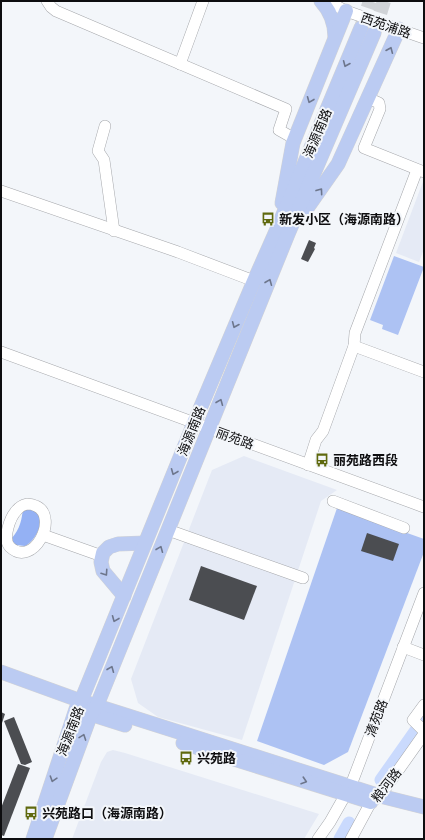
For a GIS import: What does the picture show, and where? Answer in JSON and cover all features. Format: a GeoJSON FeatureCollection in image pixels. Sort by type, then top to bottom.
{"type":"FeatureCollection","features":[{"type":"Feature","properties":{"kind":"main road"},"geometry":{"type":"LineString","coordinates":[[321,1],[330,12],[333,20],[335,38]]}},
{"type":"Feature","properties":{"kind":"main road"},"geometry":{"type":"LineString","coordinates":[[283,231],[290,155],[346,11]]}},
{"type":"Feature","properties":{"kind":"main road"},"geometry":{"type":"LineString","coordinates":[[283,231],[338,164],[399,29]]}},
{"type":"Feature","properties":{"kind":"main road","name":"海源南路"},"geometry":{"type":"LineString","coordinates":[[45,839],[94,710],[209,429],[283,231],[367,30]]}},
{"type":"Feature","properties":{"kind":"main road","name":"海源南路"},"geometry":{"type":"LineString","coordinates":[[33,839],[79,705],[194,423],[254,281],[283,231]]}},
{"type":"Feature","properties":{"kind":"main road"},"geometry":{"type":"LineString","coordinates":[[124,596],[103,571],[101,562],[102,556],[106,550],[114,545],[145,543]]}},
{"type":"Feature","properties":{"kind":"main road"},"geometry":{"type":"LineString","coordinates":[[1,672],[79,705]]}},
{"type":"Feature","properties":{"kind":"main road"},"geometry":{"type":"LineString","coordinates":[[1,682],[79,705],[348,790],[424,816]]}},
{"type":"Feature","properties":{"kind":"main road"},"geometry":{"type":"LineString","coordinates":[[376,799],[424,807]]}},
{"type":"Feature","properties":{"kind":"street"},"geometry":{"type":"LineString","coordinates":[[48,1],[51,7],[56,11],[286,109],[279,130],[295,139]]}},
{"type":"Feature","properties":{"kind":"street"},"geometry":{"type":"LineString","coordinates":[[180,64],[203,1]]}},
{"type":"Feature","properties":{"kind":"street","name":"西苑浦路"},"geometry":{"type":"LineString","coordinates":[[327,1],[346,11],[424,38]]}},
{"type":"Feature","properties":{"kind":"street"},"geometry":{"type":"LineString","coordinates":[[308,465],[316,440],[323,431],[354,346],[355,333],[421,171],[364,148],[380,109],[377,102],[368,98]]}},
{"type":"Feature","properties":{"kind":"street"},"geometry":{"type":"LineString","coordinates":[[105,126],[98,152],[104,160],[114,231]]}},
{"type":"Feature","properties":{"kind":"street"},"geometry":{"type":"LineString","coordinates":[[1,191],[178,252],[254,281]]}},
{"type":"Feature","properties":{"kind":"street"},"geometry":{"type":"LineString","coordinates":[[354,346],[424,372]]}},
{"type":"Feature","properties":{"kind":"street","name":"丽苑路"},"geometry":{"type":"LineString","coordinates":[[1,352],[424,507]]}},
{"type":"Feature","properties":{"kind":"street"},"geometry":{"type":"LineString","coordinates":[[333,501],[404,528]]}},
{"type":"Feature","properties":{"kind":"street"},"geometry":{"type":"LineString","coordinates":[[168,530],[303,578]]}},
{"type":"Feature","properties":{"kind":"street"},"geometry":{"type":"LineString","coordinates":[[43,535],[102,556]]}},
{"type":"Feature","properties":{"kind":"street","name":"清苑路"},"geometry":{"type":"LineString","coordinates":[[318,839],[330,822],[348,790],[424,593]]}},
{"type":"Feature","properties":{"kind":"street"},"geometry":{"type":"LineString","coordinates":[[403,647],[424,655]]}},
{"type":"Feature","properties":{"kind":"street"},"geometry":{"type":"LineString","coordinates":[[424,705],[413,720],[424,733]]}},
{"type":"Feature","properties":{"kind":"street","name":"粮河路"},"geometry":{"type":"LineString","coordinates":[[351,839],[376,799],[424,733]]}},
{"type":"Feature","properties":{"kind":"shaded area"},"geometry":{"type":"Polygon","coordinates":[[[424,179],[424,249],[419,262],[396,253],[424,179]]]}},
{"type":"Feature","properties":{"kind":"shaded area"},"geometry":{"type":"Polygon","coordinates":[[[394,256],[424,267],[398,335],[382,329],[383,325],[370,320],[394,256]]]}},
{"type":"Feature","properties":{"kind":"shaded area"},"geometry":{"type":"Polygon","coordinates":[[[244,456],[337,490],[321,501],[242,740],[158,717],[138,703],[131,679],[212,470],[244,456]]]}},
{"type":"Feature","properties":{"kind":"shaded area"},"geometry":{"type":"Polygon","coordinates":[[[23,508],[31,509],[37,513],[40,523],[37,534],[25,546],[16,545],[12,538],[20,524],[23,508]]]}},
{"type":"Feature","properties":{"kind":"shaded area"},"geometry":{"type":"Polygon","coordinates":[[[337,508],[424,539],[424,552],[348,752],[324,765],[257,741],[337,508]]]}},
{"type":"Feature","properties":{"kind":"shaded area"},"geometry":{"type":"Polygon","coordinates":[[[113,750],[319,814],[304,839],[72,839],[101,762],[107,752],[113,750]]]}},
{"type":"Feature","properties":{"kind":"building"},"geometry":{"type":"Polygon","coordinates":[[[309,240],[316,243],[315,249],[308,262],[301,259],[309,240]]]}},
{"type":"Feature","properties":{"kind":"building"},"geometry":{"type":"Polygon","coordinates":[[[367,533],[399,544],[393,561],[361,551],[367,533]]]}},
{"type":"Feature","properties":{"kind":"building"},"geometry":{"type":"Polygon","coordinates":[[[201,566],[257,586],[244,620],[189,600],[201,566]]]}},
{"type":"Feature","properties":{"kind":"building"},"geometry":{"type":"Polygon","coordinates":[[[1,712],[5,714],[1,726],[1,712]]]}},
{"type":"Feature","properties":{"kind":"building"},"geometry":{"type":"Polygon","coordinates":[[[14,717],[32,762],[25,765],[21,764],[4,721],[14,717]]]}},
{"type":"Feature","properties":{"kind":"building"},"geometry":{"type":"Polygon","coordinates":[[[18,764],[30,768],[4,836],[1,835],[1,808],[18,764]]]}},
{"type":"Feature","properties":{"kind":"waterway"},"geometry":{"type":"LineString","coordinates":[[381,780],[424,719]]}},
{"type":"Feature","properties":{"kind":"waterway"},"geometry":{"type":"LineString","coordinates":[[340,839],[349,823]]}},
{"type":"Feature","properties":{"kind":"tunnel"},"geometry":{"type":"LineString","coordinates":[[361,28],[370,1]]}},
{"type":"Feature","properties":{"kind":"tunnel"},"geometry":{"type":"LineString","coordinates":[[374,33],[384,1]]}},
{"type":"Feature","properties":{"kind":"place","name":"新发小区（海源南路）"},"geometry":{"type":"Point","coordinates":[268,219]}},
{"type":"Feature","properties":{"kind":"place","name":"丽苑路西段"},"geometry":{"type":"Point","coordinates":[322,460]}},
{"type":"Feature","properties":{"kind":"place","name":"兴苑路"},"geometry":{"type":"Point","coordinates":[186,758]}},
{"type":"Feature","properties":{"kind":"place","name":"兴苑路口（海源南路）"},"geometry":{"type":"Point","coordinates":[31,813]}}]}
